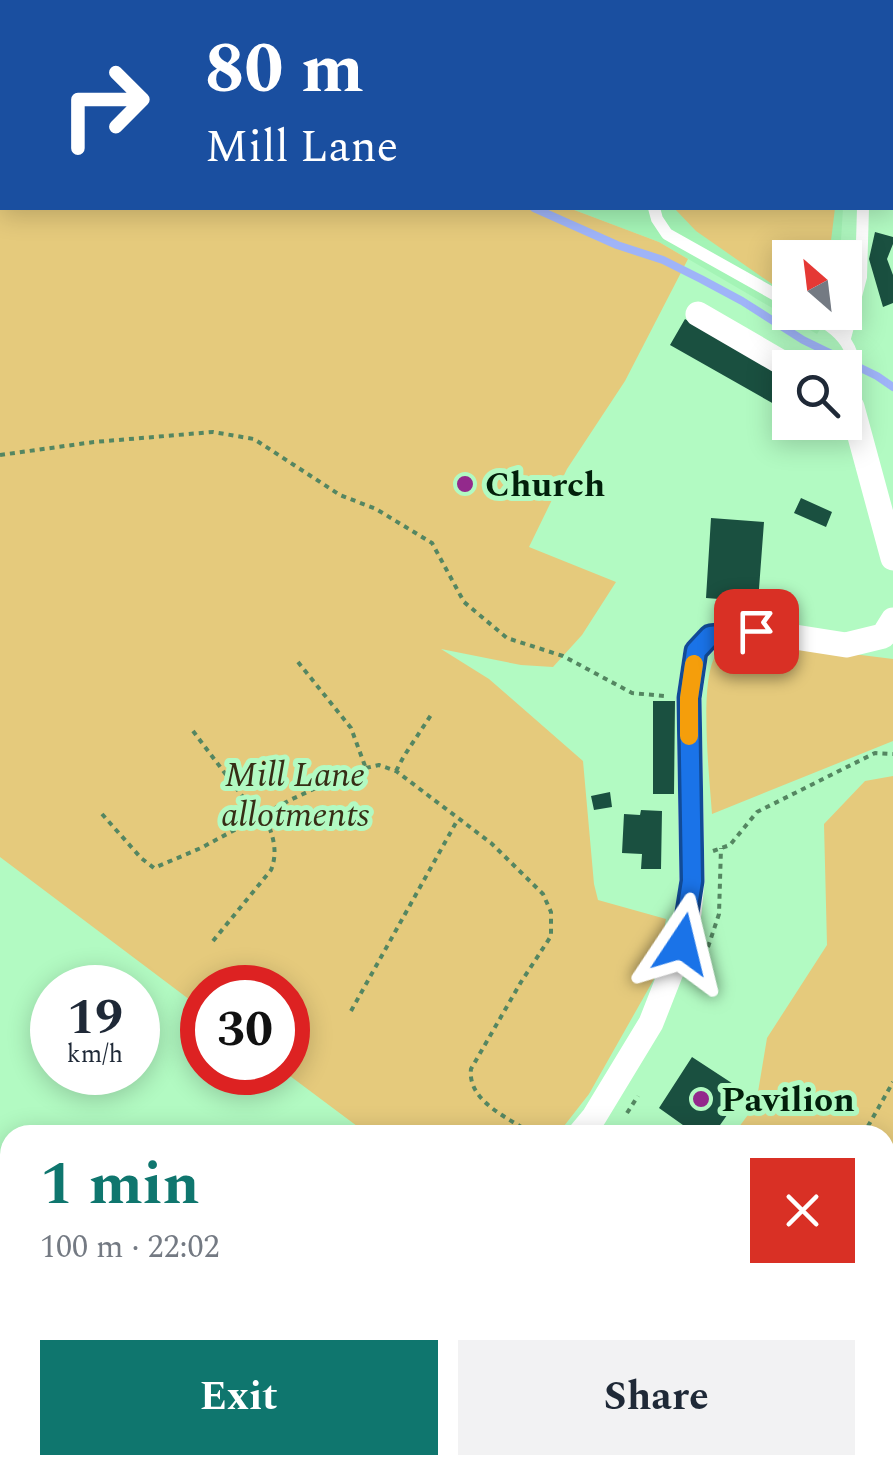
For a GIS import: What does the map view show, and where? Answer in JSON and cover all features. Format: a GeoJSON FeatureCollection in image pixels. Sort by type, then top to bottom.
{"type":"FeatureCollection","features":[{"type":"Feature","properties":{"kind":"street"},"geometry":{"type":"LineString","coordinates":[[698,314],[772,357]]}},
{"type":"Feature","properties":{"kind":"street"},"geometry":{"type":"LineString","coordinates":[[862,439],[893,558]]}},
{"type":"Feature","properties":{"kind":"street"},"geometry":{"type":"LineString","coordinates":[[587,1125],[651,1023],[682,944],[692,881],[689,698],[696,651],[710,636],[756,631],[846,645],[890,632]]}},
{"type":"Feature","properties":{"kind":"lane"},"geometry":{"type":"LineString","coordinates":[[655,210],[667,234],[772,292]]}},
{"type":"Feature","properties":{"kind":"lane"},"geometry":{"type":"LineString","coordinates":[[844,338],[861,276],[863,210]]}},
{"type":"Feature","properties":{"kind":"lane"},"geometry":{"type":"LineString","coordinates":[[835,330],[851,350]]}},
{"type":"Feature","properties":{"kind":"path"},"geometry":{"type":"LineString","coordinates":[[0,456],[94,442],[213,432],[254,439],[340,496],[376,509],[432,544],[464,602],[507,638],[563,656],[632,693],[689,698]]}},
{"type":"Feature","properties":{"kind":"path"},"geometry":{"type":"LineString","coordinates":[[298,662],[351,728],[366,768]]}},
{"type":"Feature","properties":{"kind":"path"},"geometry":{"type":"LineString","coordinates":[[396,772],[433,712]]}},
{"type":"Feature","properties":{"kind":"path"},"geometry":{"type":"LineString","coordinates":[[194,730],[258,818]]}},
{"type":"Feature","properties":{"kind":"path"},"geometry":{"type":"LineString","coordinates":[[690,850],[710,852],[730,845],[756,812],[875,754],[893,754]]}},
{"type":"Feature","properties":{"kind":"path"},"geometry":{"type":"LineString","coordinates":[[102,814],[154,868],[354,770],[379,764],[396,772],[491,844],[544,894],[552,912],[551,936],[491,1034],[470,1080],[478,1097],[519,1125]]}},
{"type":"Feature","properties":{"kind":"path"},"geometry":{"type":"LineString","coordinates":[[213,941],[271,870],[275,860],[274,838],[264,814]]}},
{"type":"Feature","properties":{"kind":"path"},"geometry":{"type":"LineString","coordinates":[[351,1011],[458,819]]}},
{"type":"Feature","properties":{"kind":"path"},"geometry":{"type":"LineString","coordinates":[[869,1125],[893,1082]]}},
{"type":"Feature","properties":{"kind":"shaded area"},"geometry":{"type":"Polygon","coordinates":[[[574,210],[843,210],[841,240],[772,240],[772,308],[659,242],[574,210]]]}},
{"type":"Feature","properties":{"kind":"green space","name":"Mill Lane allotments"},"geometry":{"type":"Polygon","coordinates":[[[0,210],[574,210],[659,242],[688,259],[625,381],[567,469],[529,547],[616,582],[582,635],[553,667],[521,665],[441,649],[489,679],[583,761],[598,900],[666,919],[654,979],[589,1094],[565,1125],[356,1125],[310,1091],[310,965],[180,965],[180,992],[160,977],[160,965],[144,965],[0,857],[0,210]]]}},
{"type":"Feature","properties":{"kind":"green space"},"geometry":{"type":"Polygon","coordinates":[[[676,210],[835,210],[831,240],[772,240],[772,284],[696,231],[676,210]]]}},
{"type":"Feature","properties":{"kind":"green space"},"geometry":{"type":"Polygon","coordinates":[[[773,644],[893,659],[893,741],[712,814],[706,728],[712,663],[719,651],[731,645],[773,644]]]}},
{"type":"Feature","properties":{"kind":"green space"},"geometry":{"type":"Polygon","coordinates":[[[893,776],[893,1125],[740,1125],[756,1104],[767,1038],[827,945],[824,824],[865,781],[893,776]]]}},
{"type":"Feature","properties":{"kind":"building"},"geometry":{"type":"Polygon","coordinates":[[[875,232],[893,237],[887,259],[893,275],[893,303],[883,307],[869,259],[875,232]]]}},
{"type":"Feature","properties":{"kind":"building"},"geometry":{"type":"Polygon","coordinates":[[[685,319],[772,370],[772,403],[670,345],[685,319]]]}},
{"type":"Feature","properties":{"kind":"building"},"geometry":{"type":"Polygon","coordinates":[[[801,498],[832,512],[826,527],[794,513],[801,498]]]}},
{"type":"Feature","properties":{"kind":"building"},"geometry":{"type":"Polygon","coordinates":[[[711,518],[764,522],[758,602],[706,598],[711,518]]]}},
{"type":"Feature","properties":{"kind":"building"},"geometry":{"type":"Polygon","coordinates":[[[653,701],[675,701],[674,794],[653,794],[653,701]]]}},
{"type":"Feature","properties":{"kind":"building"},"geometry":{"type":"Polygon","coordinates":[[[610,792],[612,807],[594,810],[591,796],[610,792]]]}},
{"type":"Feature","properties":{"kind":"building"},"geometry":{"type":"Polygon","coordinates":[[[641,810],[662,811],[661,869],[641,869],[642,854],[622,853],[624,814],[640,815],[641,810]]]}},
{"type":"Feature","properties":{"kind":"building","name":"Pavilion"},"geometry":{"type":"Polygon","coordinates":[[[692,1057],[744,1091],[720,1125],[683,1125],[659,1108],[692,1057]]]}},
{"type":"Feature","properties":{"kind":"waterway"},"geometry":{"type":"LineString","coordinates":[[538,210],[617,245],[663,260],[893,387]]}},
{"type":"Feature","properties":{"kind":"slow traffic"},"geometry":{"type":"LineString","coordinates":[[689,736],[694,664]]}},
{"type":"Feature","properties":{"kind":"place","name":"Church"},"geometry":{"type":"Point","coordinates":[465,484]}},
{"type":"Feature","properties":{"kind":"place","name":"Pavilion"},"geometry":{"type":"Point","coordinates":[701,1099]}},
{"type":"Feature","properties":{"kind":"route"},"geometry":{"type":"LineString","coordinates":[[682,944],[692,881],[689,698],[696,651],[710,636],[756,631]]}}]}
